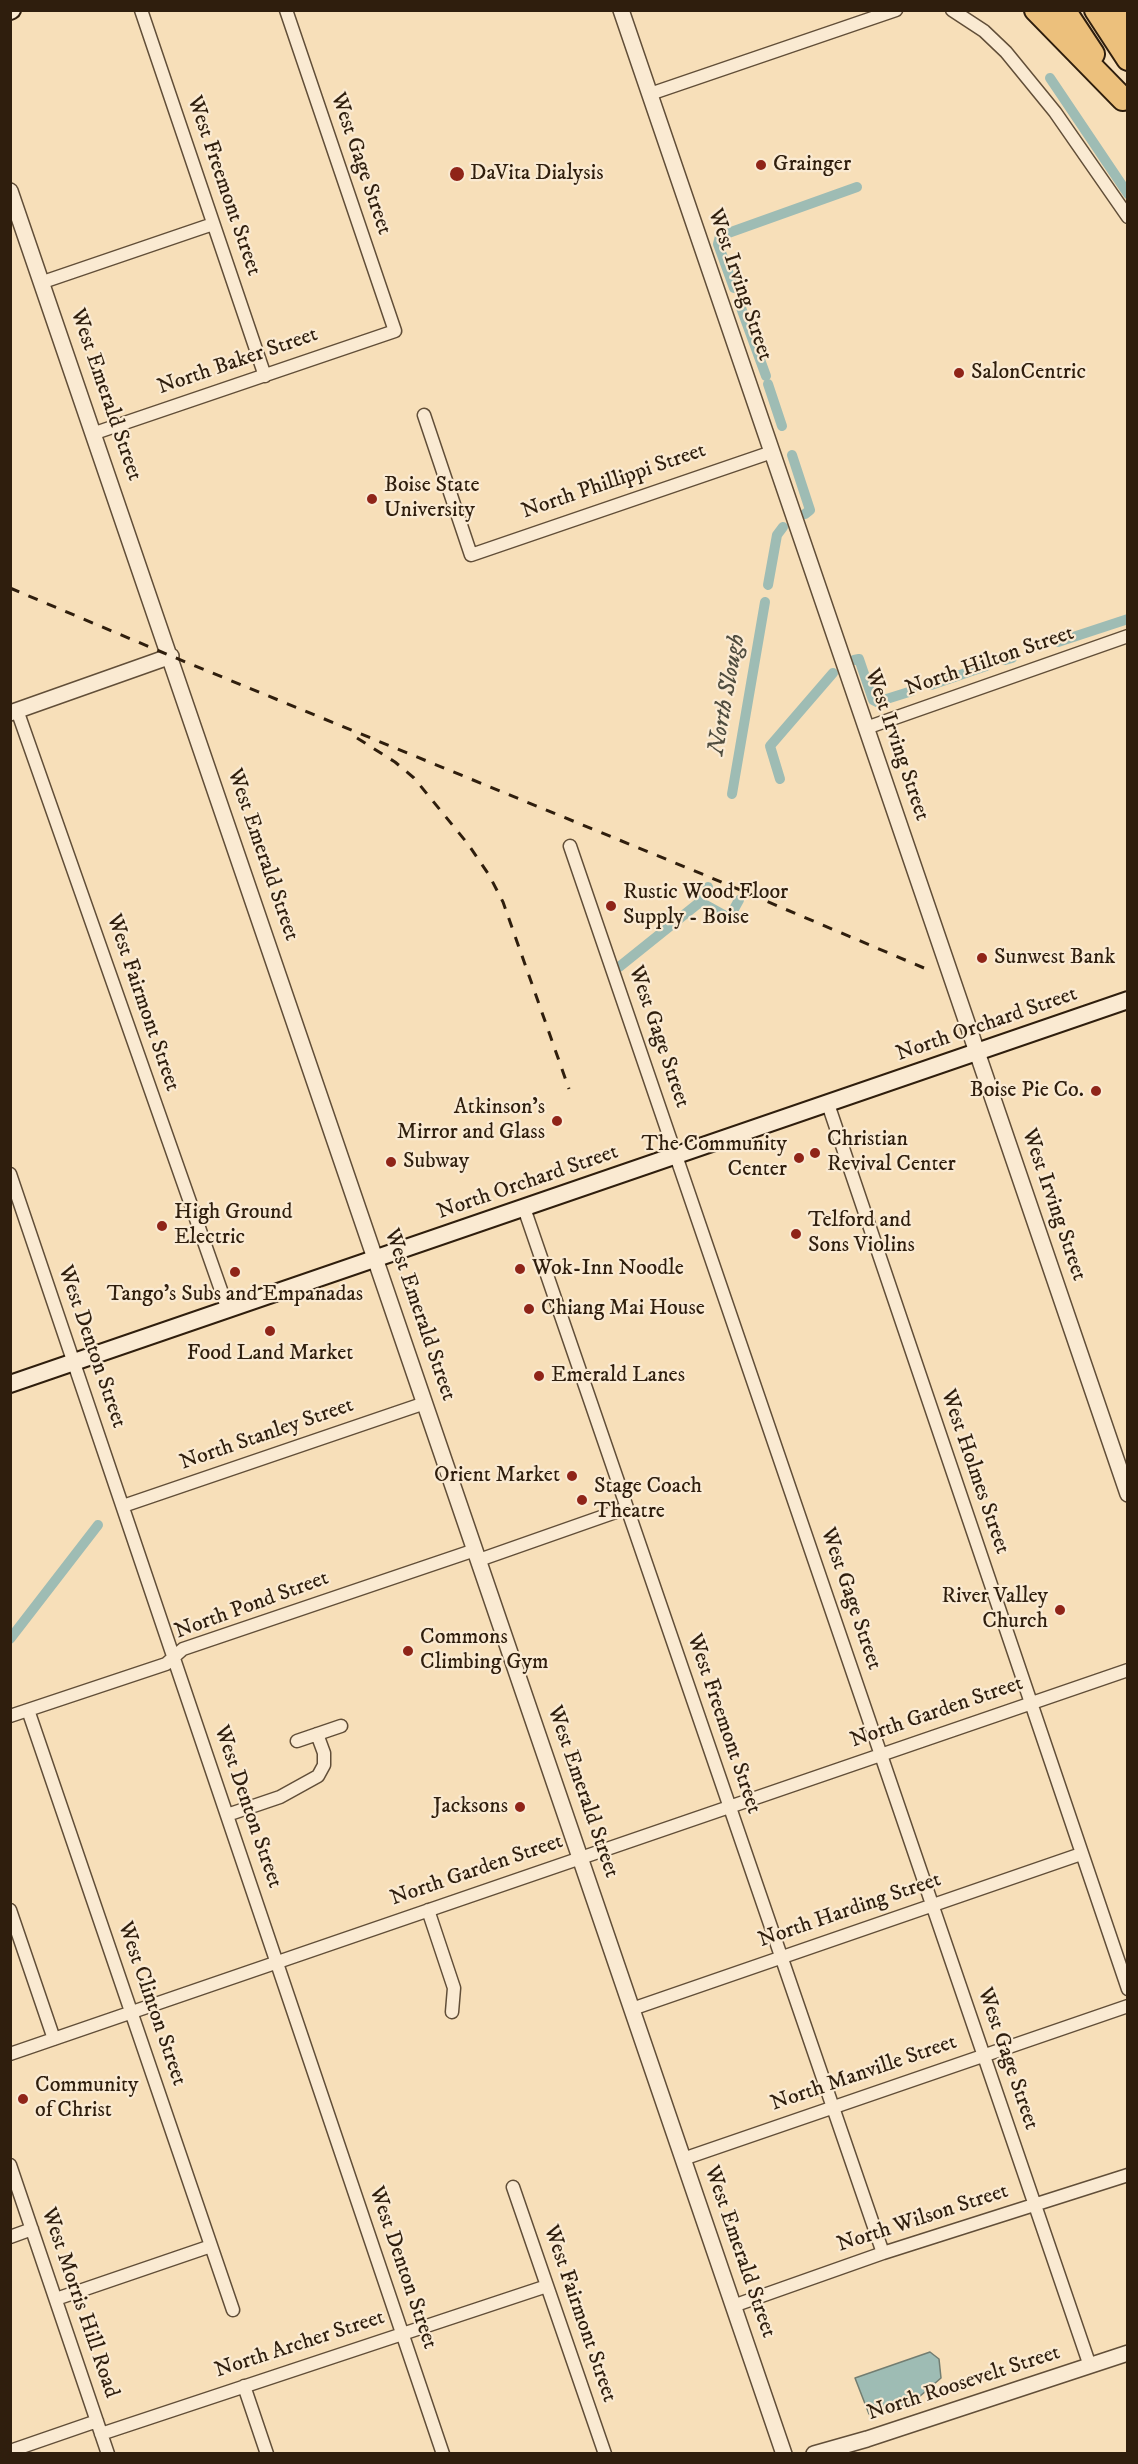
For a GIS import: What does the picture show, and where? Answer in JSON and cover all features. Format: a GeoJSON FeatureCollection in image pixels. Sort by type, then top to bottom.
{"type":"FeatureCollection","features":[{"type":"Feature","properties":{"kind":"highway"},"geometry":{"type":"LineString","coordinates":[[1036,10],[1125,103]]}},
{"type":"Feature","properties":{"kind":"highway"},"geometry":{"type":"LineString","coordinates":[[1064,10],[1125,103]]}},
{"type":"Feature","properties":{"kind":"highway"},"geometry":{"type":"LineString","coordinates":[[1096,10],[1128,59]]}},
{"type":"Feature","properties":{"kind":"highway"},"geometry":{"type":"LineString","coordinates":[[1120,10],[1128,26]]}},
{"type":"Feature","properties":{"kind":"main road","name":"North Orchard Street"},"geometry":{"type":"LineString","coordinates":[[10,1384],[1128,1000]]}},
{"type":"Feature","properties":{"kind":"street","name":"West Freemont Street"},"geometry":{"type":"LineString","coordinates":[[141,10],[265,376]]}},
{"type":"Feature","properties":{"kind":"street","name":"West Gage Street"},"geometry":{"type":"LineString","coordinates":[[286,10],[395,331]]}},
{"type":"Feature","properties":{"kind":"street","name":"West Irving Street"},"geometry":{"type":"LineString","coordinates":[[621,10],[1128,1494]]}},
{"type":"Feature","properties":{"kind":"street"},"geometry":{"type":"LineString","coordinates":[[650,94],[896,10]]}},
{"type":"Feature","properties":{"kind":"street"},"geometry":{"type":"LineString","coordinates":[[952,10],[984,31],[1006,52],[1055,112],[1128,217]]}},
{"type":"Feature","properties":{"kind":"street","name":"West Emerald Street"},"geometry":{"type":"LineString","coordinates":[[10,191],[95,433],[784,2454]]}},
{"type":"Feature","properties":{"kind":"street"},"geometry":{"type":"LineString","coordinates":[[43,282],[213,224]]}},
{"type":"Feature","properties":{"kind":"street","name":"North Baker Street"},"geometry":{"type":"LineString","coordinates":[[95,433],[395,331]]}},
{"type":"Feature","properties":{"kind":"street","name":"North Phillippi Street"},"geometry":{"type":"LineString","coordinates":[[424,415],[471,555],[772,452]]}},
{"type":"Feature","properties":{"kind":"street","name":"North Hilton Street"},"geometry":{"type":"LineString","coordinates":[[866,728],[1128,636]]}},
{"type":"Feature","properties":{"kind":"street"},"geometry":{"type":"LineString","coordinates":[[14,712],[171,656]]}},
{"type":"Feature","properties":{"kind":"street","name":"West Fairmont Street"},"geometry":{"type":"LineString","coordinates":[[14,712],[228,1310]]}},
{"type":"Feature","properties":{"kind":"street","name":"West Gage Street"},"geometry":{"type":"LineString","coordinates":[[570,846],[1090,2366]]}},
{"type":"Feature","properties":{"kind":"street","name":"West Holmes Street"},"geometry":{"type":"LineString","coordinates":[[828,1104],[1128,1989]]}},
{"type":"Feature","properties":{"kind":"street","name":"West Denton Street"},"geometry":{"type":"LineString","coordinates":[[10,1174],[443,2454]]}},
{"type":"Feature","properties":{"kind":"street","name":"West Freemont Street"},"geometry":{"type":"LineString","coordinates":[[524,1208],[883,2253]]}},
{"type":"Feature","properties":{"kind":"street","name":"North Stanley Street"},"geometry":{"type":"LineString","coordinates":[[123,1506],[425,1403]]}},
{"type":"Feature","properties":{"kind":"street","name":"North Pond Street"},"geometry":{"type":"LineString","coordinates":[[10,1716],[166,1664],[183,1649],[627,1508]]}},
{"type":"Feature","properties":{"kind":"street","name":"North Garden Street"},"geometry":{"type":"LineString","coordinates":[[10,2054],[1128,1670]]}},
{"type":"Feature","properties":{"kind":"street","name":"West Clinton Street"},"geometry":{"type":"LineString","coordinates":[[28,1710],[233,2310]]}},
{"type":"Feature","properties":{"kind":"street"},"geometry":{"type":"LineString","coordinates":[[297,1741],[340,1725]]}},
{"type":"Feature","properties":{"kind":"street"},"geometry":{"type":"LineString","coordinates":[[227,1815],[280,1797],[318,1776],[324,1766],[324,1753],[317,1734]]}},
{"type":"Feature","properties":{"kind":"street","name":"North Harding Street"},"geometry":{"type":"LineString","coordinates":[[632,2009],[1081,1854]]}},
{"type":"Feature","properties":{"kind":"street"},"geometry":{"type":"LineString","coordinates":[[10,1910],[54,2039]]}},
{"type":"Feature","properties":{"kind":"street"},"geometry":{"type":"LineString","coordinates":[[428,1910],[454,1988],[453,2012]]}},
{"type":"Feature","properties":{"kind":"street","name":"North Manville Street"},"geometry":{"type":"LineString","coordinates":[[683,2159],[1128,2006]]}},
{"type":"Feature","properties":{"kind":"street","name":"West Morris Hill Road"},"geometry":{"type":"LineString","coordinates":[[10,2165],[108,2454]]}},
{"type":"Feature","properties":{"kind":"street","name":"North Wilson Street"},"geometry":{"type":"LineString","coordinates":[[733,2306],[883,2253],[1128,2175]]}},
{"type":"Feature","properties":{"kind":"street","name":"West Fairmont Street"},"geometry":{"type":"LineString","coordinates":[[513,2187],[605,2454]]}},
{"type":"Feature","properties":{"kind":"street"},"geometry":{"type":"LineString","coordinates":[[10,2237],[32,2229]]}},
{"type":"Feature","properties":{"kind":"street"},"geometry":{"type":"LineString","coordinates":[[56,2299],[211,2246]]}},
{"type":"Feature","properties":{"kind":"street","name":"North Archer Street"},"geometry":{"type":"LineString","coordinates":[[13,2451],[244,2386],[547,2286]]}},
{"type":"Feature","properties":{"kind":"street","name":"North Roosevelt Street"},"geometry":{"type":"LineString","coordinates":[[814,2454],[867,2439],[1128,2353]]}},
{"type":"Feature","properties":{"kind":"street"},"geometry":{"type":"LineString","coordinates":[[244,2386],[267,2454]]}},
{"type":"Feature","properties":{"kind":"water"},"geometry":{"type":"Polygon","coordinates":[[[930,2352],[939,2359],[941,2378],[912,2403],[869,2414],[855,2378],[930,2352]]]}},
{"type":"Feature","properties":{"kind":"waterway"},"geometry":{"type":"LineString","coordinates":[[1050,78],[1128,194]]}},
{"type":"Feature","properties":{"kind":"waterway","name":"North Slough"},"geometry":{"type":"LineString","coordinates":[[734,288],[718,244],[720,236],[857,187]]}},
{"type":"Feature","properties":{"kind":"waterway","name":"North Slough"},"geometry":{"type":"LineString","coordinates":[[740,305],[766,376]]}},
{"type":"Feature","properties":{"kind":"waterway","name":"North Slough"},"geometry":{"type":"LineString","coordinates":[[768,384],[782,426]]}},
{"type":"Feature","properties":{"kind":"waterway","name":"North Slough"},"geometry":{"type":"LineString","coordinates":[[792,455],[810,510],[805,514]]}},
{"type":"Feature","properties":{"kind":"waterway","name":"North Slough"},"geometry":{"type":"LineString","coordinates":[[768,585],[777,535],[783,527]]}},
{"type":"Feature","properties":{"kind":"waterway","name":"North Slough"},"geometry":{"type":"LineString","coordinates":[[732,794],[765,602]]}},
{"type":"Feature","properties":{"kind":"waterway"},"geometry":{"type":"LineString","coordinates":[[1058,642],[1128,619]]}},
{"type":"Feature","properties":{"kind":"waterway"},"geometry":{"type":"LineString","coordinates":[[1005,660],[1012,658]]}},
{"type":"Feature","properties":{"kind":"waterway"},"geometry":{"type":"LineString","coordinates":[[854,660],[859,659],[873,700],[877,702],[912,691]]}},
{"type":"Feature","properties":{"kind":"waterway"},"geometry":{"type":"LineString","coordinates":[[931,685],[986,666]]}},
{"type":"Feature","properties":{"kind":"waterway"},"geometry":{"type":"LineString","coordinates":[[780,779],[770,746],[833,673]]}},
{"type":"Feature","properties":{"kind":"waterway","name":"North Slough"},"geometry":{"type":"LineString","coordinates":[[619,967],[700,902],[708,887]]}},
{"type":"Feature","properties":{"kind":"waterway"},"geometry":{"type":"LineString","coordinates":[[700,902],[729,918],[739,900]]}},
{"type":"Feature","properties":{"kind":"waterway","name":"North Slough"},"geometry":{"type":"LineString","coordinates":[[10,1639],[98,1525]]}},
{"type":"Feature","properties":{"kind":"railway"},"geometry":{"type":"LineString","coordinates":[[10,588],[924,968]]}},
{"type":"Feature","properties":{"kind":"railway"},"geometry":{"type":"LineString","coordinates":[[357,738],[395,762],[414,778],[468,844],[489,875],[503,902],[569,1089]]}},
{"type":"Feature","properties":{"kind":"place","name":"Grainger"},"geometry":{"type":"Point","coordinates":[761,165]}},
{"type":"Feature","properties":{"kind":"place","name":"DaVita Dialysis"},"geometry":{"type":"Point","coordinates":[457,174]}},
{"type":"Feature","properties":{"kind":"place","name":"SalonCentric"},"geometry":{"type":"Point","coordinates":[959,373]}},
{"type":"Feature","properties":{"kind":"place","name":"Boise State University"},"geometry":{"type":"Point","coordinates":[372,499]}},
{"type":"Feature","properties":{"kind":"place","name":"Rustic Wood Floor Supply - Boise"},"geometry":{"type":"Point","coordinates":[611,906]}},
{"type":"Feature","properties":{"kind":"place","name":"Sunwest Bank"},"geometry":{"type":"Point","coordinates":[982,958]}},
{"type":"Feature","properties":{"kind":"place","name":"Boise Pie Co."},"geometry":{"type":"Point","coordinates":[1096,1091]}},
{"type":"Feature","properties":{"kind":"place","name":"Atkinson's Mirror and Glass"},"geometry":{"type":"Point","coordinates":[557,1121]}},
{"type":"Feature","properties":{"kind":"place","name":"Christian Revival Center"},"geometry":{"type":"Point","coordinates":[815,1153]}},
{"type":"Feature","properties":{"kind":"place","name":"The Community Center"},"geometry":{"type":"Point","coordinates":[799,1158]}},
{"type":"Feature","properties":{"kind":"place","name":"Subway"},"geometry":{"type":"Point","coordinates":[391,1162]}},
{"type":"Feature","properties":{"kind":"place","name":"High Ground Electric"},"geometry":{"type":"Point","coordinates":[162,1226]}},
{"type":"Feature","properties":{"kind":"place","name":"Telford and Sons Violins"},"geometry":{"type":"Point","coordinates":[796,1234]}},
{"type":"Feature","properties":{"kind":"place","name":"Wok-Inn Noodle"},"geometry":{"type":"Point","coordinates":[520,1269]}},
{"type":"Feature","properties":{"kind":"place","name":"Tango's Subs and Empanadas"},"geometry":{"type":"Point","coordinates":[235,1272]}},
{"type":"Feature","properties":{"kind":"place","name":"Chiang Mai House"},"geometry":{"type":"Point","coordinates":[529,1309]}},
{"type":"Feature","properties":{"kind":"place","name":"Food Land Market"},"geometry":{"type":"Point","coordinates":[270,1331]}},
{"type":"Feature","properties":{"kind":"place","name":"Emerald Lanes"},"geometry":{"type":"Point","coordinates":[539,1376]}},
{"type":"Feature","properties":{"kind":"place","name":"Orient Market"},"geometry":{"type":"Point","coordinates":[572,1476]}},
{"type":"Feature","properties":{"kind":"place","name":"Stage Coach Theatre"},"geometry":{"type":"Point","coordinates":[582,1500]}},
{"type":"Feature","properties":{"kind":"place","name":"River Valley Church"},"geometry":{"type":"Point","coordinates":[1060,1610]}},
{"type":"Feature","properties":{"kind":"place","name":"Commons Climbing Gym"},"geometry":{"type":"Point","coordinates":[408,1651]}},
{"type":"Feature","properties":{"kind":"place","name":"Jacksons"},"geometry":{"type":"Point","coordinates":[520,1807]}},
{"type":"Feature","properties":{"kind":"place","name":"Community of Christ"},"geometry":{"type":"Point","coordinates":[23,2099]}}]}
